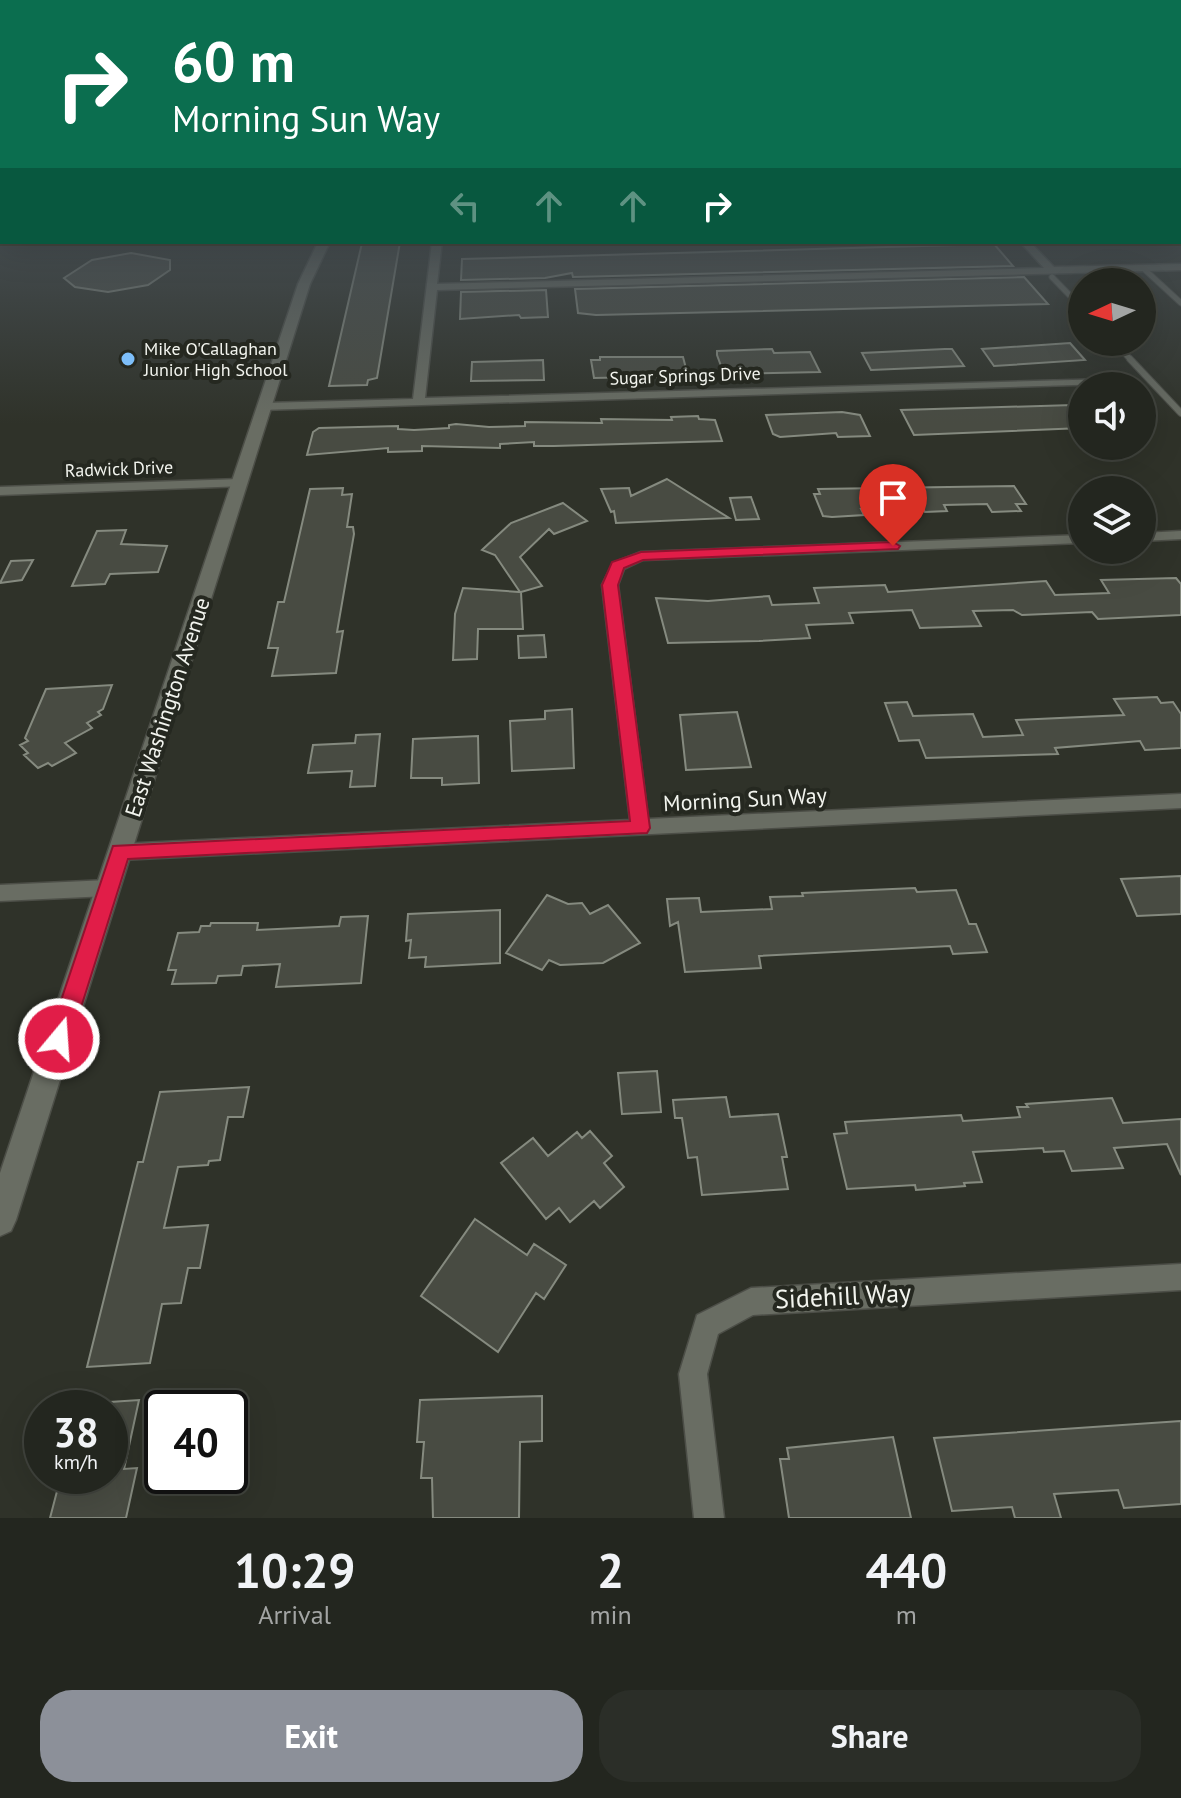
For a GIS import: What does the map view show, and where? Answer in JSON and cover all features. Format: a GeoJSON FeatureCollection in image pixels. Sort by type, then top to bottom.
{"type":"FeatureCollection","features":[{"type":"Feature","properties":{"kind":"street","name":"East Washington Avenue"},"geometry":{"type":"LineString","coordinates":[[0,1220],[305,282]]}},
{"type":"Feature","properties":{"kind":"street"},"geometry":{"type":"LineString","coordinates":[[419,402],[433,282]]}},
{"type":"Feature","properties":{"kind":"street"},"geometry":{"type":"LineString","coordinates":[[433,287],[679,282]]}},
{"type":"Feature","properties":{"kind":"street","name":"Sugar Springs Drive"},"geometry":{"type":"LineString","coordinates":[[265,407],[1068,382]]}},
{"type":"Feature","properties":{"kind":"street","name":"Radwick Drive"},"geometry":{"type":"LineString","coordinates":[[0,491],[240,483]]}},
{"type":"Feature","properties":{"kind":"street"},"geometry":{"type":"LineString","coordinates":[[1156,536],[1181,535]]}},
{"type":"Feature","properties":{"kind":"street"},"geometry":{"type":"LineString","coordinates":[[640,828],[610,585],[618,566],[641,556],[1068,540]]}},
{"type":"Feature","properties":{"kind":"street","name":"Morning Sun Way"},"geometry":{"type":"LineString","coordinates":[[120,852],[1181,801]]}},
{"type":"Feature","properties":{"kind":"street"},"geometry":{"type":"LineString","coordinates":[[0,893],[108,888]]}},
{"type":"Feature","properties":{"kind":"street","name":"Sidehill Way"},"geometry":{"type":"LineString","coordinates":[[709,1518],[693,1374],[707,1325],[751,1302],[1181,1277]]}},
{"type":"Feature","properties":{"kind":"lane"},"geometry":{"type":"LineString","coordinates":[[1158,282],[1181,303]]}},
{"type":"Feature","properties":{"kind":"lane"},"geometry":{"type":"LineString","coordinates":[[1127,356],[1181,413]]}},
{"type":"Feature","properties":{"kind":"building"},"geometry":{"type":"Polygon","coordinates":[[[69,282],[153,282],[108,292],[75,287],[69,282]]]}},
{"type":"Feature","properties":{"kind":"building"},"geometry":{"type":"Polygon","coordinates":[[[353,282],[393,282],[377,378],[368,380],[367,385],[329,386],[353,282]]]}},
{"type":"Feature","properties":{"kind":"building"},"geometry":{"type":"Polygon","coordinates":[[[843,282],[1028,282],[1048,304],[596,315],[578,313],[575,289],[843,282]]]}},
{"type":"Feature","properties":{"kind":"building"},"geometry":{"type":"Polygon","coordinates":[[[546,290],[548,317],[521,318],[519,315],[460,319],[461,292],[546,290]]]}},
{"type":"Feature","properties":{"kind":"building"},"geometry":{"type":"Polygon","coordinates":[[[1068,343],[1068,356],[1081,356],[1085,360],[994,366],[982,349],[1068,343]]]}},
{"type":"Feature","properties":{"kind":"building"},"geometry":{"type":"Polygon","coordinates":[[[772,349],[774,353],[810,352],[820,372],[724,374],[717,355],[717,351],[772,349]]]}},
{"type":"Feature","properties":{"kind":"building"},"geometry":{"type":"Polygon","coordinates":[[[952,349],[964,366],[871,370],[862,353],[952,349]]]}},
{"type":"Feature","properties":{"kind":"building"},"geometry":{"type":"Polygon","coordinates":[[[600,357],[683,357],[688,376],[594,378],[591,360],[600,360],[600,357]]]}},
{"type":"Feature","properties":{"kind":"building"},"geometry":{"type":"Polygon","coordinates":[[[543,360],[544,380],[471,381],[472,362],[543,360]]]}},
{"type":"Feature","properties":{"kind":"building"},"geometry":{"type":"Polygon","coordinates":[[[1068,405],[1068,429],[914,435],[901,410],[1068,405]]]}},
{"type":"Feature","properties":{"kind":"building"},"geometry":{"type":"Polygon","coordinates":[[[842,412],[860,415],[870,436],[838,437],[836,433],[780,437],[773,434],[766,415],[842,412]]]}},
{"type":"Feature","properties":{"kind":"building"},"geometry":{"type":"Polygon","coordinates":[[[698,416],[699,419],[715,420],[722,441],[554,446],[534,446],[534,442],[500,444],[500,448],[422,446],[422,451],[388,452],[388,448],[307,455],[313,432],[319,428],[398,426],[398,429],[414,430],[449,428],[449,425],[456,424],[525,426],[525,422],[602,423],[601,419],[672,420],[671,417],[698,416]]]}},
{"type":"Feature","properties":{"kind":"building"},"geometry":{"type":"Polygon","coordinates":[[[667,479],[729,518],[616,523],[614,511],[611,512],[601,489],[629,488],[631,496],[667,479]]]}},
{"type":"Feature","properties":{"kind":"building"},"geometry":{"type":"Polygon","coordinates":[[[1014,486],[1026,504],[1016,504],[1021,511],[992,512],[987,504],[944,505],[947,511],[925,512],[920,506],[861,509],[864,515],[832,517],[823,516],[814,494],[820,494],[818,489],[1014,486]]]}},
{"type":"Feature","properties":{"kind":"building"},"geometry":{"type":"Polygon","coordinates":[[[343,488],[342,495],[352,494],[347,527],[353,527],[354,534],[337,632],[343,631],[336,673],[272,676],[278,648],[268,648],[278,602],[284,602],[310,489],[343,488]]]}},
{"type":"Feature","properties":{"kind":"building"},"geometry":{"type":"Polygon","coordinates":[[[751,497],[759,519],[736,520],[730,498],[751,497]]]}},
{"type":"Feature","properties":{"kind":"building"},"geometry":{"type":"Polygon","coordinates":[[[563,503],[587,521],[554,534],[549,529],[520,557],[542,586],[521,592],[523,629],[478,629],[477,659],[453,660],[455,614],[463,588],[520,592],[495,555],[482,550],[511,523],[563,503]]]}},
{"type":"Feature","properties":{"kind":"building"},"geometry":{"type":"Polygon","coordinates":[[[126,530],[121,544],[167,546],[158,572],[110,574],[105,584],[72,586],[97,531],[126,530]]]}},
{"type":"Feature","properties":{"kind":"building"},"geometry":{"type":"Polygon","coordinates":[[[33,560],[22,580],[0,583],[11,561],[33,560]]]}},
{"type":"Feature","properties":{"kind":"building"},"geometry":{"type":"Polygon","coordinates":[[[1176,578],[1181,584],[1181,615],[1098,619],[1092,612],[1022,615],[1013,610],[973,611],[981,626],[920,628],[912,610],[849,613],[853,623],[806,625],[810,638],[759,641],[668,643],[656,598],[708,601],[769,596],[772,605],[819,603],[814,588],[885,585],[888,592],[1046,581],[1055,595],[1109,593],[1101,580],[1176,578]]]}},
{"type":"Feature","properties":{"kind":"building"},"geometry":{"type":"Polygon","coordinates":[[[544,635],[546,657],[519,658],[518,636],[544,635]]]}},
{"type":"Feature","properties":{"kind":"building"},"geometry":{"type":"Polygon","coordinates":[[[112,685],[103,709],[98,712],[101,715],[87,723],[92,728],[65,743],[76,753],[52,766],[48,763],[38,768],[24,755],[28,753],[20,745],[28,741],[25,738],[46,689],[112,685]]]}},
{"type":"Feature","properties":{"kind":"building"},"geometry":{"type":"Polygon","coordinates":[[[1157,697],[1161,703],[1173,702],[1181,714],[1181,748],[1145,750],[1140,741],[1055,748],[1058,754],[926,758],[919,740],[899,741],[885,703],[907,702],[913,716],[973,714],[983,737],[1023,735],[1016,720],[1124,715],[1114,699],[1157,697]]]}},
{"type":"Feature","properties":{"kind":"building"},"geometry":{"type":"Polygon","coordinates":[[[572,709],[574,768],[512,771],[510,721],[545,719],[545,711],[572,709]]]}},
{"type":"Feature","properties":{"kind":"building"},"geometry":{"type":"Polygon","coordinates":[[[737,712],[751,767],[686,770],[680,715],[737,712]]]}},
{"type":"Feature","properties":{"kind":"building"},"geometry":{"type":"Polygon","coordinates":[[[380,734],[375,786],[350,787],[352,771],[308,773],[313,745],[355,743],[356,735],[380,734]]]}},
{"type":"Feature","properties":{"kind":"building"},"geometry":{"type":"Polygon","coordinates":[[[478,736],[479,783],[442,785],[442,778],[411,778],[413,739],[478,736]]]}},
{"type":"Feature","properties":{"kind":"building"},"geometry":{"type":"Polygon","coordinates":[[[1181,876],[1181,914],[1137,916],[1121,879],[1181,876]]]}},
{"type":"Feature","properties":{"kind":"building"},"geometry":{"type":"Polygon","coordinates":[[[915,888],[917,892],[956,890],[969,924],[976,924],[987,952],[953,954],[950,946],[759,956],[761,968],[685,972],[678,922],[670,926],[667,899],[699,898],[701,912],[772,909],[770,897],[915,888]]]}},
{"type":"Feature","properties":{"kind":"building"},"geometry":{"type":"Polygon","coordinates":[[[547,895],[568,904],[582,903],[590,914],[608,905],[640,943],[603,963],[560,965],[549,960],[542,970],[506,953],[547,895]]]}},
{"type":"Feature","properties":{"kind":"building"},"geometry":{"type":"Polygon","coordinates":[[[500,910],[500,963],[425,967],[426,957],[409,958],[411,940],[406,941],[408,914],[500,910]]]}},
{"type":"Feature","properties":{"kind":"building"},"geometry":{"type":"Polygon","coordinates":[[[368,916],[361,983],[276,987],[280,964],[243,966],[241,975],[218,976],[216,983],[172,984],[176,970],[168,970],[178,933],[199,932],[201,926],[210,926],[211,923],[258,923],[257,930],[339,926],[341,917],[368,916]]]}},
{"type":"Feature","properties":{"kind":"building"},"geometry":{"type":"Polygon","coordinates":[[[657,1071],[661,1112],[622,1114],[618,1073],[657,1071]]]}},
{"type":"Feature","properties":{"kind":"building"},"geometry":{"type":"Polygon","coordinates":[[[249,1087],[243,1117],[228,1117],[220,1160],[209,1161],[208,1165],[178,1167],[164,1228],[208,1225],[200,1268],[188,1268],[181,1303],[162,1304],[150,1363],[87,1367],[138,1162],[143,1162],[160,1092],[249,1087]]]}},
{"type":"Feature","properties":{"kind":"building"},"geometry":{"type":"Polygon","coordinates":[[[726,1097],[730,1117],[778,1114],[787,1157],[782,1157],[788,1189],[702,1195],[697,1157],[688,1158],[682,1118],[675,1118],[673,1100],[726,1097]]]}},
{"type":"Feature","properties":{"kind":"building"},"geometry":{"type":"Polygon","coordinates":[[[1112,1098],[1123,1123],[1181,1119],[1181,1175],[1167,1144],[1114,1148],[1123,1168],[1072,1171],[1064,1151],[1044,1152],[1043,1148],[973,1152],[982,1182],[964,1183],[965,1186],[916,1190],[915,1185],[847,1189],[834,1134],[847,1133],[845,1122],[961,1115],[963,1121],[1020,1117],[1017,1107],[1028,1107],[1026,1104],[1112,1098]]]}},
{"type":"Feature","properties":{"kind":"building"},"geometry":{"type":"Polygon","coordinates":[[[590,1131],[612,1156],[604,1163],[624,1187],[600,1208],[594,1201],[570,1222],[559,1208],[546,1219],[501,1163],[533,1138],[548,1156],[577,1132],[582,1138],[590,1131]]]}},
{"type":"Feature","properties":{"kind":"building"},"geometry":{"type":"Polygon","coordinates":[[[475,1219],[527,1255],[534,1244],[566,1265],[544,1299],[536,1293],[498,1352],[421,1296],[475,1219]]]}},
{"type":"Feature","properties":{"kind":"building"},"geometry":{"type":"Polygon","coordinates":[[[542,1396],[542,1441],[520,1442],[519,1518],[433,1518],[432,1478],[421,1478],[424,1442],[417,1442],[420,1400],[542,1396]]]}},
{"type":"Feature","properties":{"kind":"building"},"geometry":{"type":"Polygon","coordinates":[[[139,1400],[128,1451],[128,1401],[139,1400]]]}},
{"type":"Feature","properties":{"kind":"building"},"geometry":{"type":"Polygon","coordinates":[[[1181,1421],[1181,1504],[1124,1508],[1118,1490],[1054,1494],[1061,1518],[1015,1518],[1012,1507],[952,1511],[934,1438],[1181,1421]]]}},
{"type":"Feature","properties":{"kind":"building"},"geometry":{"type":"Polygon","coordinates":[[[893,1437],[911,1518],[789,1518],[780,1459],[789,1459],[787,1448],[893,1437]]]}},
{"type":"Feature","properties":{"kind":"building"},"geometry":{"type":"Polygon","coordinates":[[[137,1468],[126,1518],[50,1518],[56,1494],[128,1494],[128,1469],[137,1468]]]}},
{"type":"Feature","properties":{"kind":"place","name":"Mike O'Callaghan Junior High School"},"geometry":{"type":"Point","coordinates":[128,359]}},
{"type":"Feature","properties":{"kind":"route"},"geometry":{"type":"LineString","coordinates":[[59,1039],[120,852],[640,828],[610,585],[618,566],[641,556],[893,546]]}}]}
